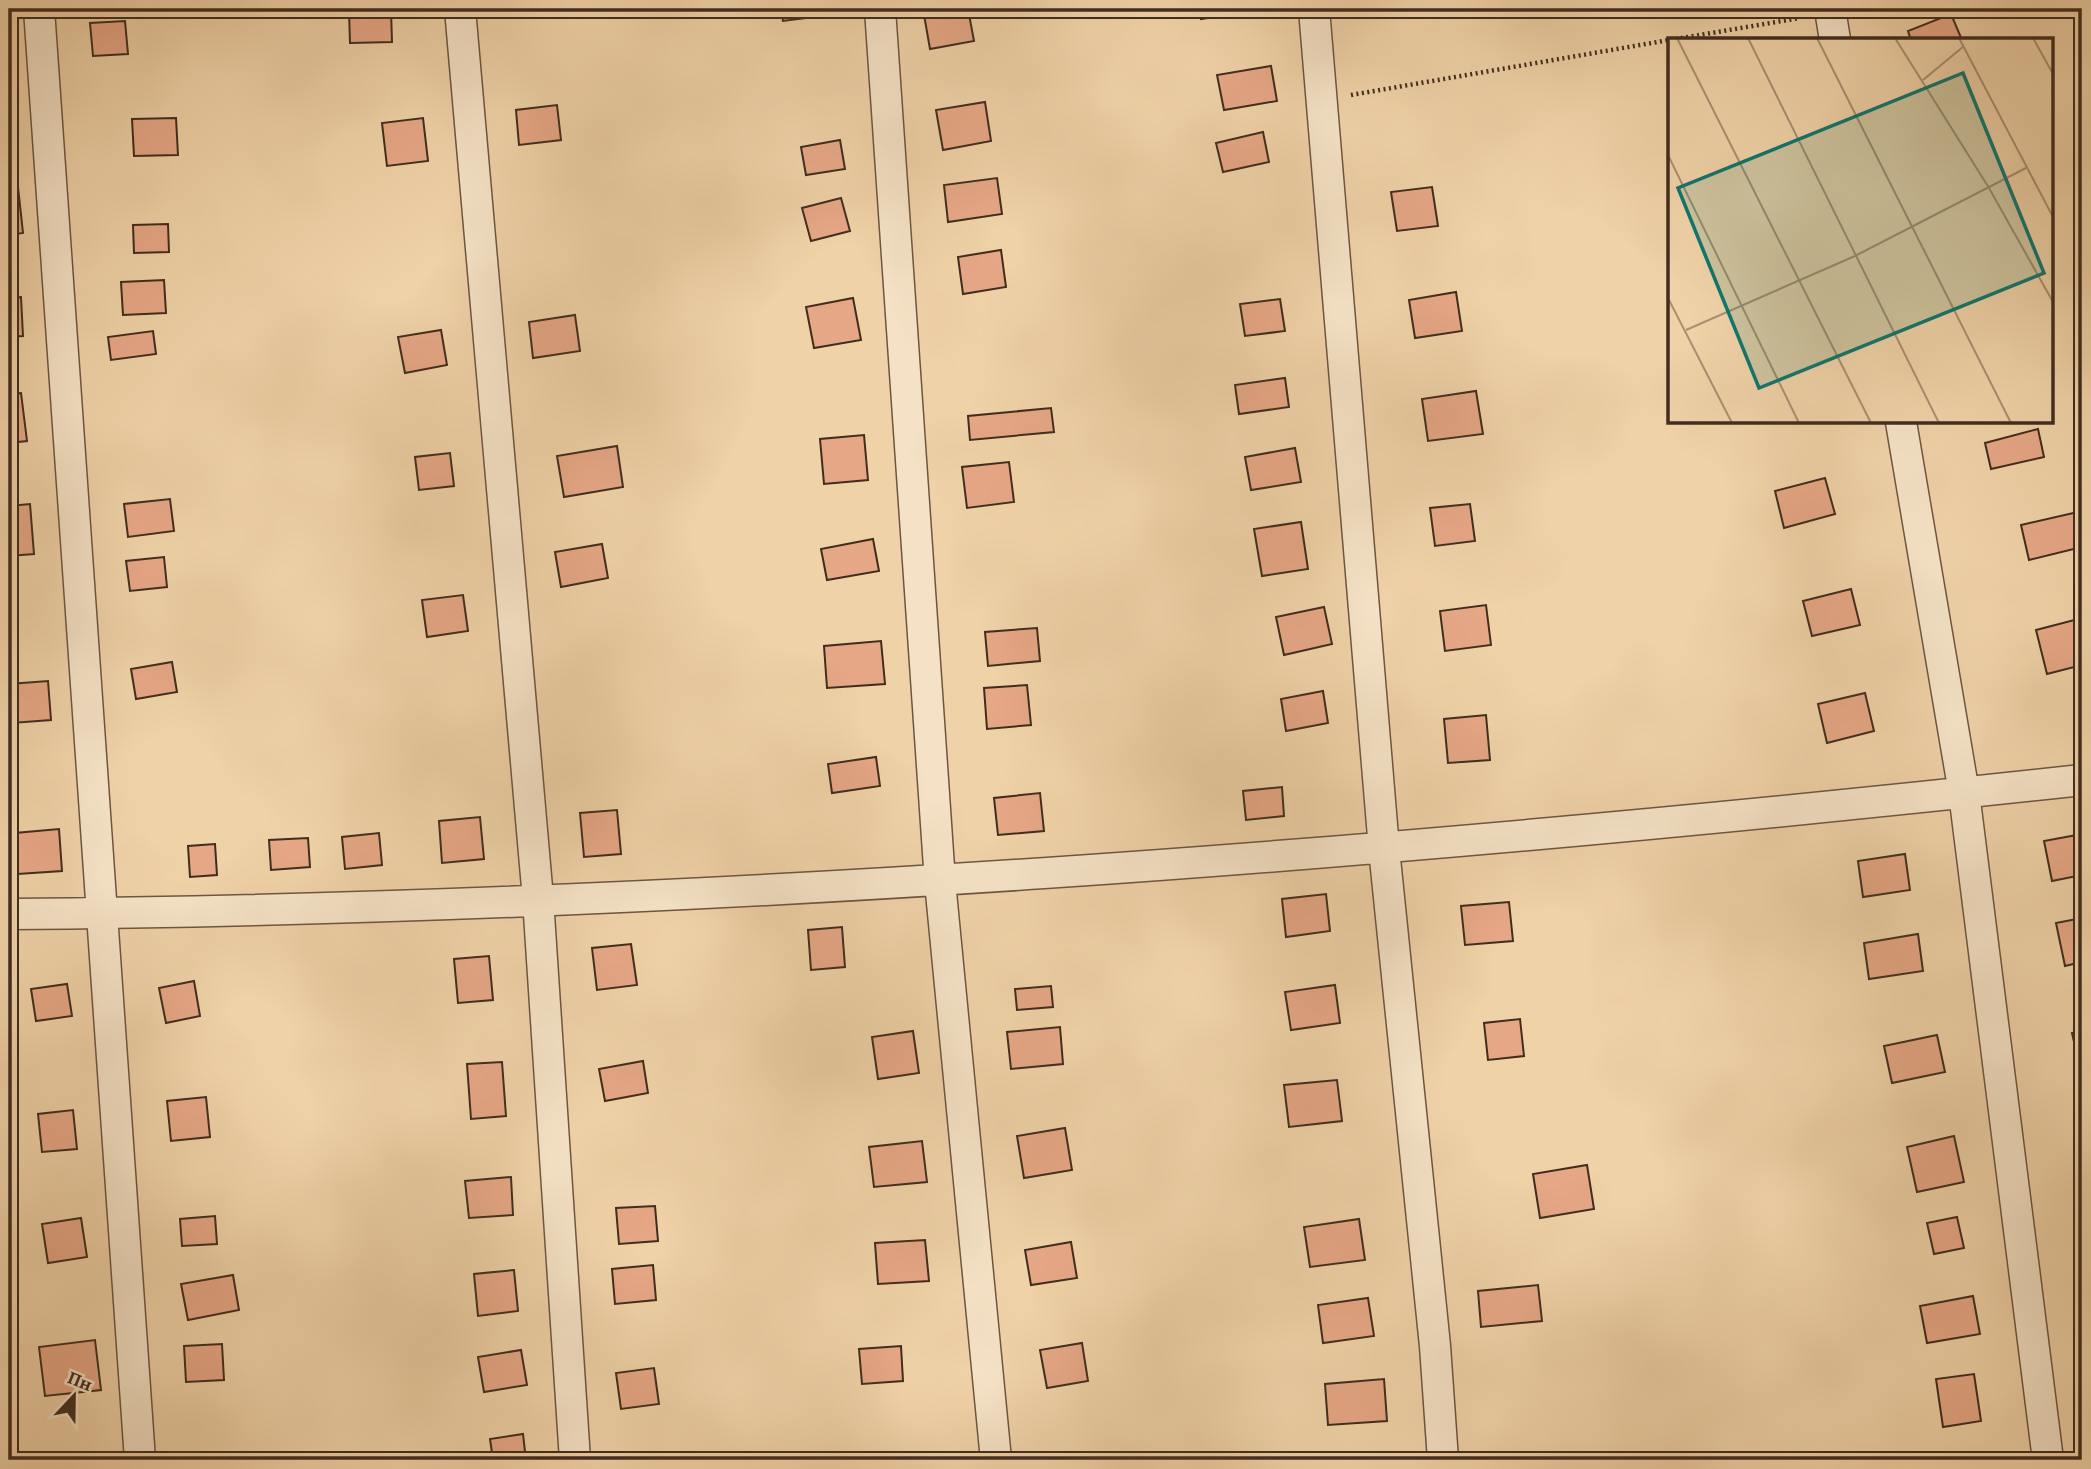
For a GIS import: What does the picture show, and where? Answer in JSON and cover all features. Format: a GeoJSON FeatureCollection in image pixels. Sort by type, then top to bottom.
{"type":"FeatureCollection","features":[{"type":"Feature","properties":{"kind":"street"},"geometry":{"type":"LineString","coordinates":[[39,9],[140,1460]]}},
{"type":"Feature","properties":{"kind":"street"},"geometry":{"type":"LineString","coordinates":[[460,9],[538,899],[575,1460]]}},
{"type":"Feature","properties":{"kind":"street"},"geometry":{"type":"LineString","coordinates":[[880,9],[940,882],[996,1460]]}},
{"type":"Feature","properties":{"kind":"street"},"geometry":{"type":"LineString","coordinates":[[1314,9],[1384,849],[1435,1346],[1443,1460]]}},
{"type":"Feature","properties":{"kind":"street"},"geometry":{"type":"LineString","coordinates":[[1900,424],[1964,793],[2048,1460]]}},
{"type":"Feature","properties":{"kind":"street"},"geometry":{"type":"LineString","coordinates":[[9,914],[538,899],[940,882],[1384,849],[2082,780]]}},
{"type":"Feature","properties":{"kind":"path"},"geometry":{"type":"LineString","coordinates":[[1687,38],[1832,21]]}},
{"type":"Feature","properties":{"kind":"path"},"geometry":{"type":"LineString","coordinates":[[1323,100],[1668,40]]}},
{"type":"Feature","properties":{"kind":"building"},"geometry":{"type":"Polygon","coordinates":[[[781,9],[830,9],[831,15],[783,21],[781,9]]]}},
{"type":"Feature","properties":{"kind":"building"},"geometry":{"type":"Polygon","coordinates":[[[923,9],[968,9],[974,41],[930,49],[923,9]]]}},
{"type":"Feature","properties":{"kind":"building"},"geometry":{"type":"Polygon","coordinates":[[[1199,9],[1251,9],[1252,11],[1201,19],[1199,9]]]}},
{"type":"Feature","properties":{"kind":"building"},"geometry":{"type":"Polygon","coordinates":[[[391,10],[392,42],[350,43],[349,11],[391,10]]]}},
{"type":"Feature","properties":{"kind":"building"},"geometry":{"type":"Polygon","coordinates":[[[1951,14],[1961,38],[1910,38],[1908,31],[1951,14]]]}},
{"type":"Feature","properties":{"kind":"building"},"geometry":{"type":"Polygon","coordinates":[[[125,21],[128,54],[93,56],[90,23],[125,21]]]}},
{"type":"Feature","properties":{"kind":"building"},"geometry":{"type":"Polygon","coordinates":[[[1271,66],[1277,101],[1224,110],[1217,75],[1271,66]]]}},
{"type":"Feature","properties":{"kind":"building"},"geometry":{"type":"Polygon","coordinates":[[[985,102],[991,141],[943,150],[936,110],[985,102]]]}},
{"type":"Feature","properties":{"kind":"building"},"geometry":{"type":"Polygon","coordinates":[[[557,105],[561,140],[519,145],[516,110],[557,105]]]}},
{"type":"Feature","properties":{"kind":"building"},"geometry":{"type":"Polygon","coordinates":[[[176,118],[178,155],[134,156],[132,119],[176,118]]]}},
{"type":"Feature","properties":{"kind":"building"},"geometry":{"type":"Polygon","coordinates":[[[423,118],[428,161],[387,166],[382,123],[423,118]]]}},
{"type":"Feature","properties":{"kind":"building"},"geometry":{"type":"Polygon","coordinates":[[[1263,132],[1269,162],[1223,172],[1216,143],[1263,132]]]}},
{"type":"Feature","properties":{"kind":"building"},"geometry":{"type":"Polygon","coordinates":[[[840,140],[845,169],[806,175],[801,147],[840,140]]]}},
{"type":"Feature","properties":{"kind":"building"},"geometry":{"type":"Polygon","coordinates":[[[997,178],[1002,214],[948,222],[944,185],[997,178]]]}},
{"type":"Feature","properties":{"kind":"building"},"geometry":{"type":"Polygon","coordinates":[[[18,187],[23,233],[9,235],[9,188],[18,187]]]}},
{"type":"Feature","properties":{"kind":"building"},"geometry":{"type":"Polygon","coordinates":[[[1432,187],[1438,226],[1397,231],[1391,192],[1432,187]]]}},
{"type":"Feature","properties":{"kind":"building"},"geometry":{"type":"Polygon","coordinates":[[[841,198],[850,231],[811,241],[802,208],[841,198]]]}},
{"type":"Feature","properties":{"kind":"building"},"geometry":{"type":"Polygon","coordinates":[[[168,224],[169,252],[134,253],[133,225],[168,224]]]}},
{"type":"Feature","properties":{"kind":"building"},"geometry":{"type":"Polygon","coordinates":[[[1001,250],[1006,287],[963,294],[958,257],[1001,250]]]}},
{"type":"Feature","properties":{"kind":"building"},"geometry":{"type":"Polygon","coordinates":[[[164,280],[166,313],[123,315],[121,282],[164,280]]]}},
{"type":"Feature","properties":{"kind":"building"},"geometry":{"type":"Polygon","coordinates":[[[1456,292],[1462,331],[1415,338],[1409,300],[1456,292]]]}},
{"type":"Feature","properties":{"kind":"building"},"geometry":{"type":"Polygon","coordinates":[[[21,297],[23,336],[9,337],[9,298],[21,297]]]}},
{"type":"Feature","properties":{"kind":"building"},"geometry":{"type":"Polygon","coordinates":[[[853,298],[861,340],[814,348],[806,307],[853,298]]]}},
{"type":"Feature","properties":{"kind":"building"},"geometry":{"type":"Polygon","coordinates":[[[1280,299],[1285,331],[1245,336],[1240,304],[1280,299]]]}},
{"type":"Feature","properties":{"kind":"building"},"geometry":{"type":"Polygon","coordinates":[[[575,315],[580,351],[533,358],[529,322],[575,315]]]}},
{"type":"Feature","properties":{"kind":"building"},"geometry":{"type":"Polygon","coordinates":[[[441,330],[447,365],[405,373],[398,337],[441,330]]]}},
{"type":"Feature","properties":{"kind":"building"},"geometry":{"type":"Polygon","coordinates":[[[153,331],[156,354],[111,360],[108,337],[153,331]]]}},
{"type":"Feature","properties":{"kind":"building"},"geometry":{"type":"Polygon","coordinates":[[[1285,378],[1289,407],[1239,414],[1235,385],[1285,378]]]}},
{"type":"Feature","properties":{"kind":"building"},"geometry":{"type":"Polygon","coordinates":[[[1476,391],[1483,434],[1428,441],[1422,399],[1476,391]]]}},
{"type":"Feature","properties":{"kind":"building"},"geometry":{"type":"Polygon","coordinates":[[[21,393],[27,441],[9,443],[9,394],[21,393]]]}},
{"type":"Feature","properties":{"kind":"building"},"geometry":{"type":"Polygon","coordinates":[[[1051,408],[1054,432],[970,440],[968,416],[1051,408]]]}},
{"type":"Feature","properties":{"kind":"building"},"geometry":{"type":"Polygon","coordinates":[[[2038,429],[2044,457],[1991,469],[1985,443],[2038,429]]]}},
{"type":"Feature","properties":{"kind":"building"},"geometry":{"type":"Polygon","coordinates":[[[864,435],[868,480],[824,484],[820,439],[864,435]]]}},
{"type":"Feature","properties":{"kind":"building"},"geometry":{"type":"Polygon","coordinates":[[[617,446],[623,487],[564,497],[557,456],[617,446]]]}},
{"type":"Feature","properties":{"kind":"building"},"geometry":{"type":"Polygon","coordinates":[[[1295,448],[1301,482],[1251,490],[1245,457],[1295,448]]]}},
{"type":"Feature","properties":{"kind":"building"},"geometry":{"type":"Polygon","coordinates":[[[450,453],[454,486],[419,490],[415,457],[450,453]]]}},
{"type":"Feature","properties":{"kind":"building"},"geometry":{"type":"Polygon","coordinates":[[[1009,462],[1014,502],[967,508],[962,467],[1009,462]]]}},
{"type":"Feature","properties":{"kind":"building"},"geometry":{"type":"Polygon","coordinates":[[[1825,478],[1835,514],[1784,528],[1775,491],[1825,478]]]}},
{"type":"Feature","properties":{"kind":"building"},"geometry":{"type":"Polygon","coordinates":[[[170,499],[174,531],[128,537],[124,504],[170,499]]]}},
{"type":"Feature","properties":{"kind":"building"},"geometry":{"type":"Polygon","coordinates":[[[30,504],[34,554],[9,556],[9,506],[30,504]]]}},
{"type":"Feature","properties":{"kind":"building"},"geometry":{"type":"Polygon","coordinates":[[[1470,504],[1475,541],[1435,546],[1430,508],[1470,504]]]}},
{"type":"Feature","properties":{"kind":"building"},"geometry":{"type":"Polygon","coordinates":[[[2082,511],[2082,547],[2029,560],[2021,525],[2082,511]]]}},
{"type":"Feature","properties":{"kind":"building"},"geometry":{"type":"Polygon","coordinates":[[[1301,522],[1308,569],[1262,576],[1254,529],[1301,522]]]}},
{"type":"Feature","properties":{"kind":"building"},"geometry":{"type":"Polygon","coordinates":[[[873,539],[879,571],[827,580],[821,549],[873,539]]]}},
{"type":"Feature","properties":{"kind":"building"},"geometry":{"type":"Polygon","coordinates":[[[602,544],[608,578],[561,587],[555,552],[602,544]]]}},
{"type":"Feature","properties":{"kind":"building"},"geometry":{"type":"Polygon","coordinates":[[[164,557],[167,587],[130,591],[126,561],[164,557]]]}},
{"type":"Feature","properties":{"kind":"building"},"geometry":{"type":"Polygon","coordinates":[[[1851,589],[1860,625],[1812,636],[1803,601],[1851,589]]]}},
{"type":"Feature","properties":{"kind":"building"},"geometry":{"type":"Polygon","coordinates":[[[463,595],[468,631],[427,637],[422,600],[463,595]]]}},
{"type":"Feature","properties":{"kind":"building"},"geometry":{"type":"Polygon","coordinates":[[[1486,605],[1491,645],[1445,651],[1440,611],[1486,605]]]}},
{"type":"Feature","properties":{"kind":"building"},"geometry":{"type":"Polygon","coordinates":[[[1324,607],[1332,644],[1284,655],[1276,617],[1324,607]]]}},
{"type":"Feature","properties":{"kind":"building"},"geometry":{"type":"Polygon","coordinates":[[[2082,618],[2082,665],[2047,674],[2036,630],[2082,618]]]}},
{"type":"Feature","properties":{"kind":"building"},"geometry":{"type":"Polygon","coordinates":[[[1037,628],[1040,661],[988,666],[985,632],[1037,628]]]}},
{"type":"Feature","properties":{"kind":"building"},"geometry":{"type":"Polygon","coordinates":[[[881,641],[885,684],[827,688],[824,646],[881,641]]]}},
{"type":"Feature","properties":{"kind":"building"},"geometry":{"type":"Polygon","coordinates":[[[172,662],[177,692],[136,699],[131,669],[172,662]]]}},
{"type":"Feature","properties":{"kind":"building"},"geometry":{"type":"Polygon","coordinates":[[[48,681],[51,720],[12,723],[9,684],[48,681]]]}},
{"type":"Feature","properties":{"kind":"building"},"geometry":{"type":"Polygon","coordinates":[[[1027,685],[1031,725],[987,729],[984,688],[1027,685]]]}},
{"type":"Feature","properties":{"kind":"building"},"geometry":{"type":"Polygon","coordinates":[[[1323,691],[1328,723],[1286,731],[1281,699],[1323,691]]]}},
{"type":"Feature","properties":{"kind":"building"},"geometry":{"type":"Polygon","coordinates":[[[1865,693],[1874,731],[1827,743],[1818,704],[1865,693]]]}},
{"type":"Feature","properties":{"kind":"building"},"geometry":{"type":"Polygon","coordinates":[[[1486,715],[1490,760],[1448,763],[1444,719],[1486,715]]]}},
{"type":"Feature","properties":{"kind":"building"},"geometry":{"type":"Polygon","coordinates":[[[876,757],[880,786],[832,793],[828,764],[876,757]]]}},
{"type":"Feature","properties":{"kind":"building"},"geometry":{"type":"Polygon","coordinates":[[[1282,787],[1284,816],[1246,820],[1243,791],[1282,787]]]}},
{"type":"Feature","properties":{"kind":"building"},"geometry":{"type":"Polygon","coordinates":[[[1040,793],[1044,831],[998,835],[994,798],[1040,793]]]}},
{"type":"Feature","properties":{"kind":"building"},"geometry":{"type":"Polygon","coordinates":[[[617,810],[621,854],[584,857],[580,813],[617,810]]]}},
{"type":"Feature","properties":{"kind":"building"},"geometry":{"type":"Polygon","coordinates":[[[480,817],[484,859],[442,863],[439,821],[480,817]]]}},
{"type":"Feature","properties":{"kind":"building"},"geometry":{"type":"Polygon","coordinates":[[[59,829],[62,871],[18,874],[15,833],[59,829]]]}},
{"type":"Feature","properties":{"kind":"building"},"geometry":{"type":"Polygon","coordinates":[[[379,833],[382,865],[345,869],[342,837],[379,833]]]}},
{"type":"Feature","properties":{"kind":"building"},"geometry":{"type":"Polygon","coordinates":[[[2082,834],[2082,875],[2052,881],[2044,841],[2082,834]]]}},
{"type":"Feature","properties":{"kind":"building"},"geometry":{"type":"Polygon","coordinates":[[[308,838],[310,867],[271,870],[269,840],[308,838]]]}},
{"type":"Feature","properties":{"kind":"building"},"geometry":{"type":"Polygon","coordinates":[[[215,844],[217,875],[190,877],[188,846],[215,844]]]}},
{"type":"Feature","properties":{"kind":"building"},"geometry":{"type":"Polygon","coordinates":[[[1905,854],[1910,890],[1863,897],[1858,861],[1905,854]]]}},
{"type":"Feature","properties":{"kind":"building"},"geometry":{"type":"Polygon","coordinates":[[[1326,894],[1330,931],[1286,937],[1282,899],[1326,894]]]}},
{"type":"Feature","properties":{"kind":"building"},"geometry":{"type":"Polygon","coordinates":[[[1509,902],[1513,941],[1465,945],[1461,906],[1509,902]]]}},
{"type":"Feature","properties":{"kind":"building"},"geometry":{"type":"Polygon","coordinates":[[[2082,918],[2082,962],[2065,966],[2056,923],[2082,918]]]}},
{"type":"Feature","properties":{"kind":"building"},"geometry":{"type":"Polygon","coordinates":[[[842,927],[845,967],[811,970],[808,930],[842,927]]]}},
{"type":"Feature","properties":{"kind":"building"},"geometry":{"type":"Polygon","coordinates":[[[1918,934],[1923,971],[1869,979],[1864,943],[1918,934]]]}},
{"type":"Feature","properties":{"kind":"building"},"geometry":{"type":"Polygon","coordinates":[[[631,944],[637,985],[597,990],[592,948],[631,944]]]}},
{"type":"Feature","properties":{"kind":"building"},"geometry":{"type":"Polygon","coordinates":[[[489,956],[493,1000],[458,1003],[454,959],[489,956]]]}},
{"type":"Feature","properties":{"kind":"building"},"geometry":{"type":"Polygon","coordinates":[[[194,981],[200,1016],[166,1023],[159,988],[194,981]]]}},
{"type":"Feature","properties":{"kind":"building"},"geometry":{"type":"Polygon","coordinates":[[[67,984],[72,1016],[36,1021],[31,989],[67,984]]]}},
{"type":"Feature","properties":{"kind":"building"},"geometry":{"type":"Polygon","coordinates":[[[1335,985],[1340,1023],[1291,1030],[1285,992],[1335,985]]]}},
{"type":"Feature","properties":{"kind":"building"},"geometry":{"type":"Polygon","coordinates":[[[1051,986],[1053,1007],[1017,1010],[1015,989],[1051,986]]]}},
{"type":"Feature","properties":{"kind":"building"},"geometry":{"type":"Polygon","coordinates":[[[1520,1019],[1524,1056],[1488,1060],[1484,1023],[1520,1019]]]}},
{"type":"Feature","properties":{"kind":"building"},"geometry":{"type":"Polygon","coordinates":[[[1060,1027],[1063,1064],[1011,1069],[1007,1032],[1060,1027]]]}},
{"type":"Feature","properties":{"kind":"building"},"geometry":{"type":"Polygon","coordinates":[[[913,1031],[919,1073],[878,1079],[872,1037],[913,1031]]]}},
{"type":"Feature","properties":{"kind":"building"},"geometry":{"type":"Polygon","coordinates":[[[2082,1031],[2082,1077],[2072,1033],[2082,1031]]]}},
{"type":"Feature","properties":{"kind":"building"},"geometry":{"type":"Polygon","coordinates":[[[1937,1035],[1945,1072],[1892,1083],[1884,1046],[1937,1035]]]}},
{"type":"Feature","properties":{"kind":"building"},"geometry":{"type":"Polygon","coordinates":[[[643,1061],[648,1093],[605,1101],[599,1069],[643,1061]]]}},
{"type":"Feature","properties":{"kind":"building"},"geometry":{"type":"Polygon","coordinates":[[[502,1062],[506,1116],[471,1119],[467,1064],[502,1062]]]}},
{"type":"Feature","properties":{"kind":"building"},"geometry":{"type":"Polygon","coordinates":[[[1337,1080],[1342,1121],[1289,1127],[1284,1085],[1337,1080]]]}},
{"type":"Feature","properties":{"kind":"building"},"geometry":{"type":"Polygon","coordinates":[[[206,1097],[210,1137],[171,1141],[167,1101],[206,1097]]]}},
{"type":"Feature","properties":{"kind":"building"},"geometry":{"type":"Polygon","coordinates":[[[73,1110],[77,1149],[42,1152],[38,1114],[73,1110]]]}},
{"type":"Feature","properties":{"kind":"building"},"geometry":{"type":"Polygon","coordinates":[[[1065,1128],[1072,1170],[1024,1178],[1017,1136],[1065,1128]]]}},
{"type":"Feature","properties":{"kind":"building"},"geometry":{"type":"Polygon","coordinates":[[[1954,1136],[1964,1182],[1917,1192],[1907,1147],[1954,1136]]]}},
{"type":"Feature","properties":{"kind":"building"},"geometry":{"type":"Polygon","coordinates":[[[922,1141],[927,1182],[874,1187],[869,1147],[922,1141]]]}},
{"type":"Feature","properties":{"kind":"building"},"geometry":{"type":"Polygon","coordinates":[[[1587,1165],[1594,1209],[1540,1218],[1533,1174],[1587,1165]]]}},
{"type":"Feature","properties":{"kind":"building"},"geometry":{"type":"Polygon","coordinates":[[[511,1177],[513,1215],[469,1218],[465,1181],[511,1177]]]}},
{"type":"Feature","properties":{"kind":"building"},"geometry":{"type":"Polygon","coordinates":[[[655,1206],[658,1241],[619,1244],[616,1208],[655,1206]]]}},
{"type":"Feature","properties":{"kind":"building"},"geometry":{"type":"Polygon","coordinates":[[[215,1216],[217,1244],[182,1246],[180,1219],[215,1216]]]}},
{"type":"Feature","properties":{"kind":"building"},"geometry":{"type":"Polygon","coordinates":[[[1957,1217],[1964,1248],[1934,1254],[1927,1223],[1957,1217]]]}},
{"type":"Feature","properties":{"kind":"building"},"geometry":{"type":"Polygon","coordinates":[[[81,1218],[87,1257],[48,1263],[42,1224],[81,1218]]]}},
{"type":"Feature","properties":{"kind":"building"},"geometry":{"type":"Polygon","coordinates":[[[1359,1219],[1365,1260],[1310,1267],[1304,1227],[1359,1219]]]}},
{"type":"Feature","properties":{"kind":"building"},"geometry":{"type":"Polygon","coordinates":[[[925,1240],[929,1281],[878,1284],[875,1243],[925,1240]]]}},
{"type":"Feature","properties":{"kind":"building"},"geometry":{"type":"Polygon","coordinates":[[[1071,1242],[1077,1278],[1031,1285],[1025,1250],[1071,1242]]]}},
{"type":"Feature","properties":{"kind":"building"},"geometry":{"type":"Polygon","coordinates":[[[653,1265],[656,1300],[615,1304],[612,1269],[653,1265]]]}},
{"type":"Feature","properties":{"kind":"building"},"geometry":{"type":"Polygon","coordinates":[[[514,1270],[518,1311],[478,1316],[474,1274],[514,1270]]]}},
{"type":"Feature","properties":{"kind":"building"},"geometry":{"type":"Polygon","coordinates":[[[233,1275],[239,1310],[188,1320],[181,1284],[233,1275]]]}},
{"type":"Feature","properties":{"kind":"building"},"geometry":{"type":"Polygon","coordinates":[[[1538,1285],[1542,1321],[1481,1327],[1478,1291],[1538,1285]]]}},
{"type":"Feature","properties":{"kind":"building"},"geometry":{"type":"Polygon","coordinates":[[[1973,1296],[1980,1334],[1927,1343],[1920,1306],[1973,1296]]]}},
{"type":"Feature","properties":{"kind":"building"},"geometry":{"type":"Polygon","coordinates":[[[1368,1298],[1374,1336],[1323,1343],[1318,1305],[1368,1298]]]}},
{"type":"Feature","properties":{"kind":"building"},"geometry":{"type":"Polygon","coordinates":[[[95,1340],[101,1390],[45,1396],[39,1347],[95,1340]]]}},
{"type":"Feature","properties":{"kind":"building"},"geometry":{"type":"Polygon","coordinates":[[[1082,1343],[1088,1381],[1047,1388],[1040,1350],[1082,1343]]]}},
{"type":"Feature","properties":{"kind":"building"},"geometry":{"type":"Polygon","coordinates":[[[222,1344],[224,1380],[186,1382],[184,1346],[222,1344]]]}},
{"type":"Feature","properties":{"kind":"building"},"geometry":{"type":"Polygon","coordinates":[[[901,1346],[903,1381],[862,1384],[859,1349],[901,1346]]]}},
{"type":"Feature","properties":{"kind":"building"},"geometry":{"type":"Polygon","coordinates":[[[521,1350],[527,1385],[484,1392],[478,1357],[521,1350]]]}},
{"type":"Feature","properties":{"kind":"building"},"geometry":{"type":"Polygon","coordinates":[[[654,1368],[659,1404],[621,1409],[616,1373],[654,1368]]]}},
{"type":"Feature","properties":{"kind":"building"},"geometry":{"type":"Polygon","coordinates":[[[1974,1374],[1981,1421],[1943,1427],[1936,1379],[1974,1374]]]}},
{"type":"Feature","properties":{"kind":"building"},"geometry":{"type":"Polygon","coordinates":[[[1384,1379],[1387,1421],[1328,1425],[1325,1384],[1384,1379]]]}},
{"type":"Feature","properties":{"kind":"building"},"geometry":{"type":"Polygon","coordinates":[[[523,1434],[526,1460],[493,1460],[490,1439],[523,1434]]]}}]}
